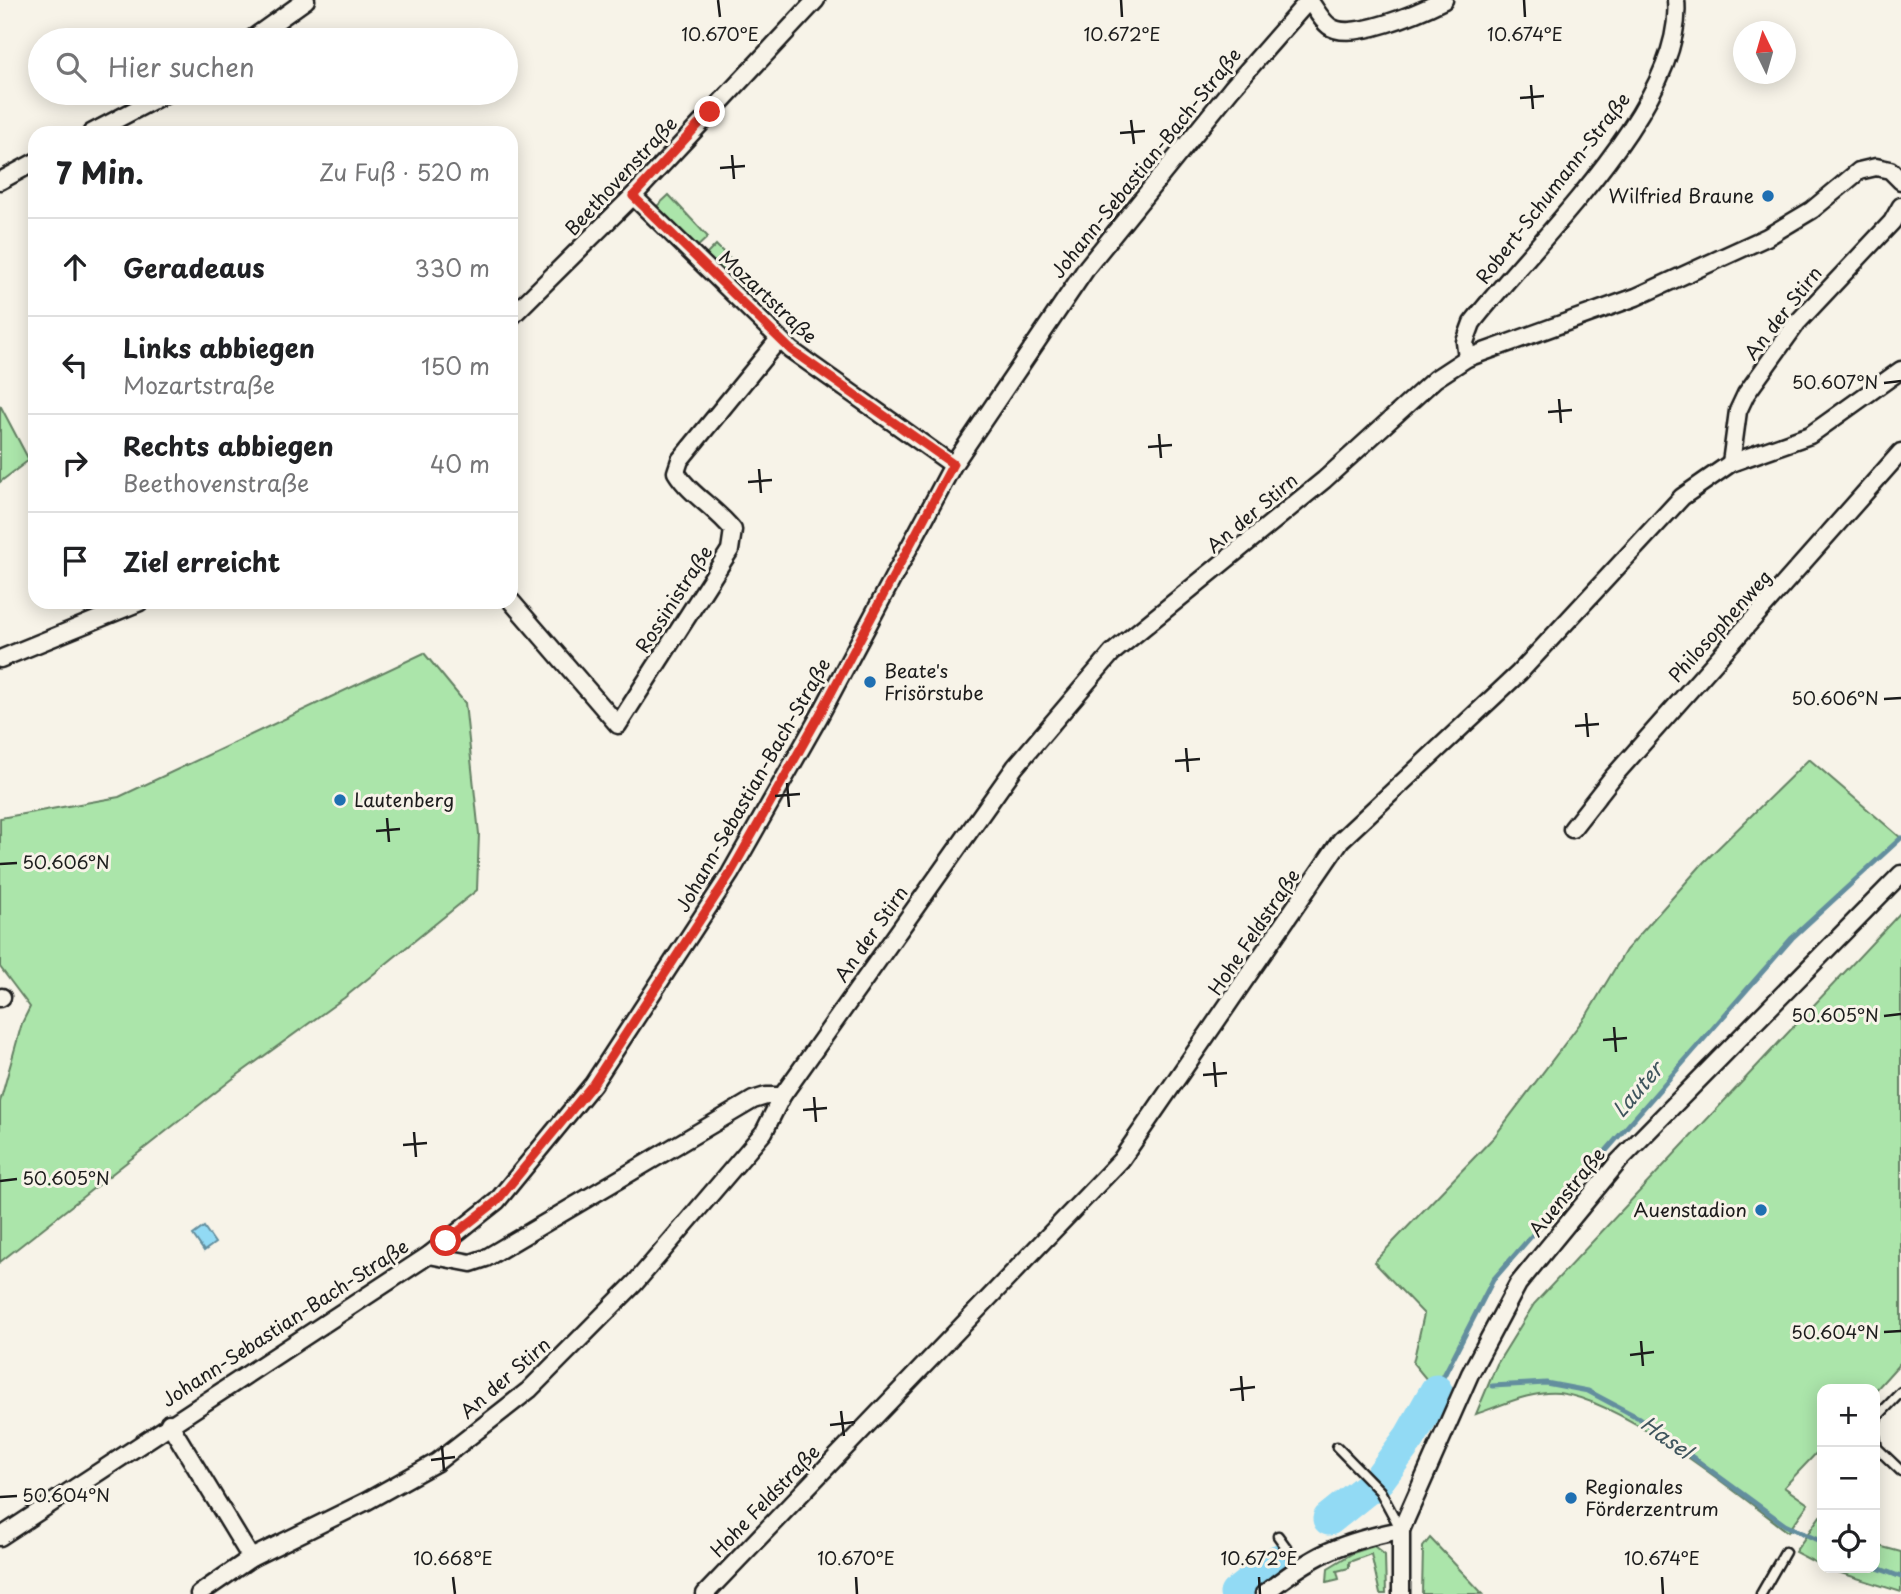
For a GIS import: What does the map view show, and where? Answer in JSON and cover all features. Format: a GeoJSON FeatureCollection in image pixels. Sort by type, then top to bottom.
{"type":"FeatureCollection","features":[{"type":"Feature","properties":{"kind":"street"},"geometry":{"type":"LineString","coordinates":[[267,28],[306,0]]}},
{"type":"Feature","properties":{"kind":"street","name":"Beethovenstraße"},"geometry":{"type":"LineString","coordinates":[[518,310],[633,196],[816,0]]}},
{"type":"Feature","properties":{"kind":"street"},"geometry":{"type":"LineString","coordinates":[[1309,0],[1330,27],[1345,32],[1360,30],[1444,0]]}},
{"type":"Feature","properties":{"kind":"street","name":"Johann-Sebastian-Bach-Straße"},"geometry":{"type":"LineString","coordinates":[[0,1537],[169,1423],[429,1255],[442,1237],[497,1201],[593,1084],[730,874],[819,716],[953,464],[1087,266],[1231,88],[1309,0]]}},
{"type":"Feature","properties":{"kind":"street","name":"Robert-Schumann-Straße"},"geometry":{"type":"LineString","coordinates":[[1467,358],[1465,342],[1472,323],[1643,113],[1664,68],[1678,19],[1676,0]]}},
{"type":"Feature","properties":{"kind":"street"},"geometry":{"type":"LineString","coordinates":[[104,126],[144,105]]}},
{"type":"Feature","properties":{"kind":"street"},"geometry":{"type":"LineString","coordinates":[[0,181],[28,166]]}},
{"type":"Feature","properties":{"kind":"street","name":"An der Stirn"},"geometry":{"type":"LineString","coordinates":[[199,1594],[251,1558],[368,1501],[437,1462],[528,1390],[635,1283],[764,1132],[782,1096],[1015,767],[1112,653],[1324,480],[1435,379],[1467,358],[1636,297],[1702,269],[1774,233],[1812,210],[1859,171],[1876,167],[1890,170],[1901,181]]}},
{"type":"Feature","properties":{"kind":"street","name":"Mozartstraße"},"geometry":{"type":"LineString","coordinates":[[633,196],[779,339],[953,464]]}},
{"type":"Feature","properties":{"kind":"street","name":"An der Stirn"},"geometry":{"type":"LineString","coordinates":[[1731,463],[1738,411],[1746,394],[1797,323],[1847,266],[1892,222],[1901,206]]}},
{"type":"Feature","properties":{"kind":"street","name":"Rossinistraße"},"geometry":{"type":"LineString","coordinates":[[518,609],[618,725],[730,550],[733,530],[720,513],[684,485],[676,472],[680,460],[779,339]]}},
{"type":"Feature","properties":{"kind":"street","name":"Hohe Feldstraße"},"geometry":{"type":"LineString","coordinates":[[705,1594],[1121,1160],[1341,841],[1519,673],[1682,497],[1731,463],[1810,435],[1901,370]]}},
{"type":"Feature","properties":{"kind":"street","name":"Philosophenweg"},"geometry":{"type":"LineString","coordinates":[[1572,829],[1612,778],[1901,452]]}},
{"type":"Feature","properties":{"kind":"street"},"geometry":{"type":"LineString","coordinates":[[0,659],[123,609]]}},
{"type":"Feature","properties":{"kind":"street","name":"Auenstraße"},"geometry":{"type":"LineString","coordinates":[[1401,1530],[1470,1374],[1518,1284],[1619,1161],[1901,874]]}},
{"type":"Feature","properties":{"kind":"street"},"geometry":{"type":"LineString","coordinates":[[429,1255],[471,1263],[486,1258],[753,1100],[766,1096],[782,1096]]}},
{"type":"Feature","properties":{"kind":"street"},"geometry":{"type":"LineString","coordinates":[[169,1423],[251,1558]]}},
{"type":"Feature","properties":{"kind":"street"},"geometry":{"type":"LineString","coordinates":[[1264,1594],[1299,1565],[1355,1539],[1401,1530],[1401,1594]]}},
{"type":"Feature","properties":{"kind":"lane"},"geometry":{"type":"LineString","coordinates":[[1880,1414],[1901,1392]]}},
{"type":"Feature","properties":{"kind":"lane"},"geometry":{"type":"LineString","coordinates":[[1337,1447],[1380,1491],[1401,1530]]}},
{"type":"Feature","properties":{"kind":"lane"},"geometry":{"type":"LineString","coordinates":[[1877,1447],[1901,1471]]}},
{"type":"Feature","properties":{"kind":"lane"},"geometry":{"type":"LineString","coordinates":[[1278,1536],[1299,1565]]}},
{"type":"Feature","properties":{"kind":"lane"},"geometry":{"type":"LineString","coordinates":[[1761,1594],[1785,1552]]}},
{"type":"Feature","properties":{"kind":"green space"},"geometry":{"type":"Polygon","coordinates":[[[669,195],[708,237],[695,249],[656,207],[669,195]]]}},
{"type":"Feature","properties":{"kind":"green space"},"geometry":{"type":"Polygon","coordinates":[[[716,245],[754,283],[742,295],[704,257],[716,245]]]}},
{"type":"Feature","properties":{"kind":"green space"},"geometry":{"type":"Polygon","coordinates":[[[0,405],[28,461],[0,482],[0,405]]]}},
{"type":"Feature","properties":{"kind":"green space"},"geometry":{"type":"Polygon","coordinates":[[[424,653],[465,703],[479,834],[477,890],[344,998],[235,1077],[0,1262],[0,1102],[22,1023],[30,1007],[0,967],[0,818],[119,797],[424,653]]]}},
{"type":"Feature","properties":{"kind":"green space"},"geometry":{"type":"Polygon","coordinates":[[[1809,759],[1901,838],[1792,938],[1493,1280],[1436,1391],[1413,1363],[1424,1314],[1374,1262],[1494,1137],[1588,1013],[1626,950],[1704,862],[1809,759]]]}},
{"type":"Feature","properties":{"kind":"green space","name":"Auenstadion"},"geometry":{"type":"Polygon","coordinates":[[[1901,912],[1901,1362],[1880,1385],[1817,1384],[1817,1452],[1784,1487],[1808,1504],[1788,1532],[1678,1450],[1614,1412],[1585,1400],[1559,1393],[1538,1394],[1476,1414],[1497,1364],[1534,1304],[1901,912]]]}},
{"type":"Feature","properties":{"kind":"green space"},"geometry":{"type":"Polygon","coordinates":[[[1817,1520],[1817,1563],[1795,1552],[1817,1520]]]}},
{"type":"Feature","properties":{"kind":"green space"},"geometry":{"type":"Polygon","coordinates":[[[1430,1538],[1483,1594],[1422,1594],[1423,1547],[1430,1538]]]}},
{"type":"Feature","properties":{"kind":"green space"},"geometry":{"type":"Polygon","coordinates":[[[1374,1546],[1385,1555],[1386,1594],[1380,1594],[1371,1554],[1349,1562],[1349,1568],[1337,1571],[1339,1579],[1327,1582],[1328,1568],[1353,1553],[1374,1546]]]}},
{"type":"Feature","properties":{"kind":"green space"},"geometry":{"type":"Polygon","coordinates":[[[1880,1546],[1901,1552],[1901,1592],[1841,1573],[1880,1573],[1880,1546]]]}},
{"type":"Feature","properties":{"kind":"water"},"geometry":{"type":"Polygon","coordinates":[[[204,1227],[215,1243],[204,1251],[193,1235],[204,1227]]]}},
{"type":"Feature","properties":{"kind":"waterway","name":"Lauter"},"geometry":{"type":"LineString","coordinates":[[1436,1391],[1493,1280],[1792,938],[1901,838]]}},
{"type":"Feature","properties":{"kind":"waterway","name":"Hasel"},"geometry":{"type":"LineString","coordinates":[[1492,1386],[1546,1383],[1588,1391],[1639,1418],[1785,1525],[1817,1540]]}},
{"type":"Feature","properties":{"kind":"waterway","name":"Hasel"},"geometry":{"type":"LineString","coordinates":[[1329,1519],[1379,1479],[1410,1437],[1436,1391]]}},
{"type":"Feature","properties":{"kind":"waterway","name":"Hasel"},"geometry":{"type":"LineString","coordinates":[[1236,1594],[1279,1560]]}},
{"type":"Feature","properties":{"kind":"waterway","name":"Hasel"},"geometry":{"type":"LineString","coordinates":[[1880,1569],[1901,1577]]}},
{"type":"Feature","properties":{"kind":"place","name":"Wilfried Braune"},"geometry":{"type":"Point","coordinates":[1768,196]}},
{"type":"Feature","properties":{"kind":"place","name":"Beate's Frisörstube"},"geometry":{"type":"Point","coordinates":[870,682]}},
{"type":"Feature","properties":{"kind":"place","name":"Lautenberg"},"geometry":{"type":"Point","coordinates":[340,800]}},
{"type":"Feature","properties":{"kind":"place","name":"Auenstadion"},"geometry":{"type":"Point","coordinates":[1761,1210]}},
{"type":"Feature","properties":{"kind":"place","name":"Regionales Förderzentrum"},"geometry":{"type":"Point","coordinates":[1571,1498]}},
{"type":"Feature","properties":{"kind":"route"},"geometry":{"type":"LineString","coordinates":[[446,1241],[497,1201],[593,1084],[730,874],[819,716],[953,464],[791,350],[633,196],[710,112]]}}]}
